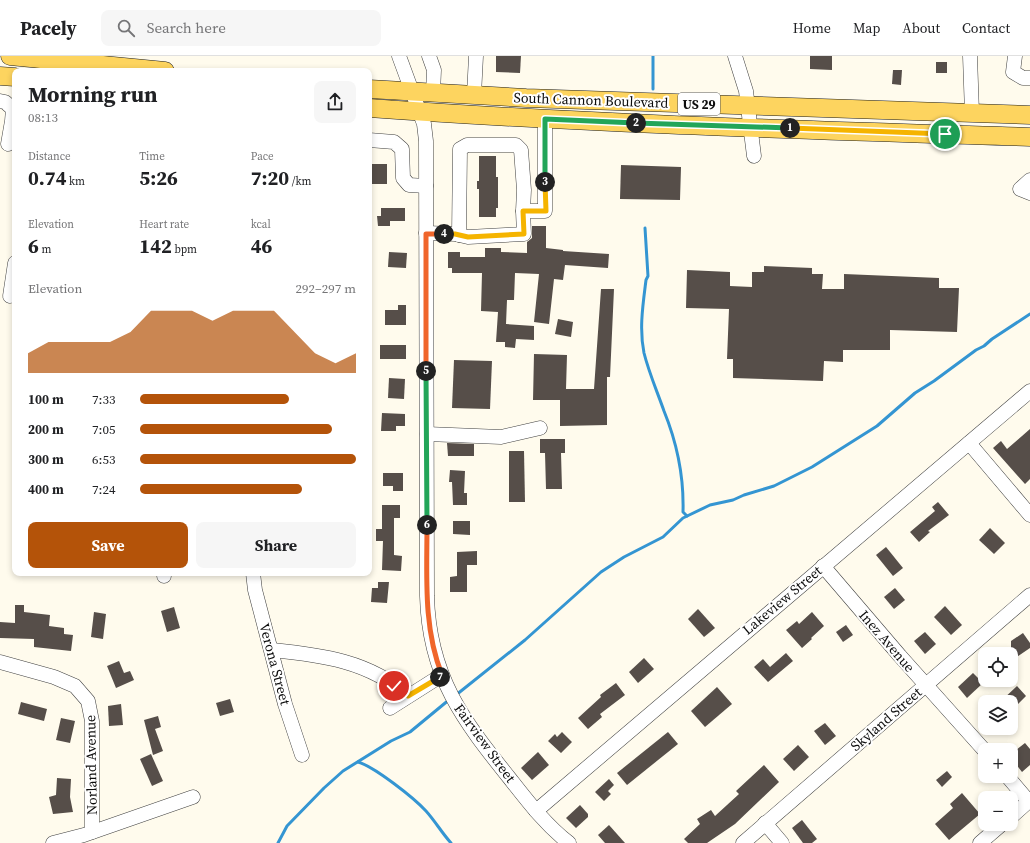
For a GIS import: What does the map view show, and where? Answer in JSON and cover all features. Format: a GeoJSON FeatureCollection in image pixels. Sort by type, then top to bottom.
{"type":"FeatureCollection","features":[{"type":"Feature","properties":{"kind":"main road"},"geometry":{"type":"LineString","coordinates":[[10,56],[134,68]]}},
{"type":"Feature","properties":{"kind":"main road"},"geometry":{"type":"LineString","coordinates":[[0,76],[12,78]]}},
{"type":"Feature","properties":{"kind":"main road","name":"South Cannon Boulevard"},"geometry":{"type":"LineString","coordinates":[[372,89],[474,95],[1030,115]]}},
{"type":"Feature","properties":{"kind":"main road","name":"South Cannon Boulevard"},"geometry":{"type":"LineString","coordinates":[[372,108],[545,119],[1030,137]]}},
{"type":"Feature","properties":{"kind":"street","name":"Fairview Street"},"geometry":{"type":"LineString","coordinates":[[399,56],[424,124],[426,141],[428,607],[431,637],[442,675],[464,718],[479,740],[544,822],[569,843]]}},
{"type":"Feature","properties":{"kind":"street"},"geometry":{"type":"LineString","coordinates":[[429,56],[434,70],[433,93]]}},
{"type":"Feature","properties":{"kind":"street"},"geometry":{"type":"LineString","coordinates":[[434,70],[438,64],[439,56]]}},
{"type":"Feature","properties":{"kind":"street"},"geometry":{"type":"LineString","coordinates":[[474,95],[476,56]]}},
{"type":"Feature","properties":{"kind":"street"},"geometry":{"type":"LineString","coordinates":[[735,56],[746,91],[754,156]]}},
{"type":"Feature","properties":{"kind":"street"},"geometry":{"type":"LineString","coordinates":[[970,56],[972,113]]}},
{"type":"Feature","properties":{"kind":"street"},"geometry":{"type":"LineString","coordinates":[[1015,56],[1013,72],[1023,78],[1030,78]]}},
{"type":"Feature","properties":{"kind":"street"},"geometry":{"type":"LineString","coordinates":[[0,101],[5,102],[12,109],[12,121],[8,144]]}},
{"type":"Feature","properties":{"kind":"street"},"geometry":{"type":"LineString","coordinates":[[523,211],[546,211],[545,119]]}},
{"type":"Feature","properties":{"kind":"street"},"geometry":{"type":"LineString","coordinates":[[372,140],[394,142],[402,150],[403,178],[409,185],[426,186]]}},
{"type":"Feature","properties":{"kind":"street"},"geometry":{"type":"LineString","coordinates":[[426,234],[459,235],[468,237],[524,234],[524,190],[521,150],[516,145],[467,145],[460,149],[459,235]]}},
{"type":"Feature","properties":{"kind":"street"},"geometry":{"type":"LineString","coordinates":[[1030,180],[1020,189],[1030,193]]}},
{"type":"Feature","properties":{"kind":"street"},"geometry":{"type":"LineString","coordinates":[[8,295],[12,277]]}},
{"type":"Feature","properties":{"kind":"street","name":"Lakeview Street"},"geometry":{"type":"LineString","coordinates":[[536,811],[1030,391]]}},
{"type":"Feature","properties":{"kind":"street"},"geometry":{"type":"LineString","coordinates":[[427,434],[501,437],[540,428]]}},
{"type":"Feature","properties":{"kind":"street"},"geometry":{"type":"LineString","coordinates":[[969,443],[1030,515]]}},
{"type":"Feature","properties":{"kind":"street","name":"Inez Avenue"},"geometry":{"type":"LineString","coordinates":[[823,566],[900,656],[978,743]]}},
{"type":"Feature","properties":{"kind":"street","name":"Verona Street"},"geometry":{"type":"LineString","coordinates":[[253,576],[255,590],[285,704],[302,755]]}},
{"type":"Feature","properties":{"kind":"street","name":"Skyland Street"},"geometry":{"type":"LineString","coordinates":[[743,843],[1030,595]]}},
{"type":"Feature","properties":{"kind":"street"},"geometry":{"type":"LineString","coordinates":[[272,650],[322,655],[356,665],[382,677],[408,696]]}},
{"type":"Feature","properties":{"kind":"street","name":"Norland Avenue"},"geometry":{"type":"LineString","coordinates":[[0,662],[54,677],[75,686],[88,701],[92,721],[92,832]]}},
{"type":"Feature","properties":{"kind":"street"},"geometry":{"type":"LineString","coordinates":[[390,708],[442,675]]}},
{"type":"Feature","properties":{"kind":"street"},"geometry":{"type":"LineString","coordinates":[[1013,783],[1029,801],[1018,811]]}},
{"type":"Feature","properties":{"kind":"street"},"geometry":{"type":"LineString","coordinates":[[53,843],[92,832],[193,797]]}},
{"type":"Feature","properties":{"kind":"street"},"geometry":{"type":"LineString","coordinates":[[765,824],[782,843]]}},
{"type":"Feature","properties":{"kind":"street"},"geometry":{"type":"LineString","coordinates":[[980,843],[994,831]]}},
{"type":"Feature","properties":{"kind":"building"},"geometry":{"type":"Polygon","coordinates":[[[496,56],[521,56],[520,73],[496,72],[496,56]]]}},
{"type":"Feature","properties":{"kind":"building"},"geometry":{"type":"Polygon","coordinates":[[[810,56],[832,56],[832,70],[810,69],[810,56]]]}},
{"type":"Feature","properties":{"kind":"building"},"geometry":{"type":"Polygon","coordinates":[[[936,62],[947,62],[947,73],[936,73],[936,62]]]}},
{"type":"Feature","properties":{"kind":"building"},"geometry":{"type":"Polygon","coordinates":[[[893,70],[902,70],[901,85],[892,84],[893,70]]]}},
{"type":"Feature","properties":{"kind":"building"},"geometry":{"type":"Polygon","coordinates":[[[479,156],[496,156],[498,208],[496,208],[496,217],[479,217],[479,189],[477,189],[477,181],[479,181],[479,156]]]}},
{"type":"Feature","properties":{"kind":"building"},"geometry":{"type":"Polygon","coordinates":[[[372,164],[387,164],[387,184],[372,184],[372,164]]]}},
{"type":"Feature","properties":{"kind":"building"},"geometry":{"type":"Polygon","coordinates":[[[621,165],[681,167],[680,200],[620,199],[621,165]]]}},
{"type":"Feature","properties":{"kind":"building"},"geometry":{"type":"Polygon","coordinates":[[[381,208],[405,208],[405,221],[390,221],[390,226],[378,226],[377,216],[381,216],[381,208]]]}},
{"type":"Feature","properties":{"kind":"building"},"geometry":{"type":"Polygon","coordinates":[[[532,226],[546,226],[546,248],[563,251],[609,254],[608,268],[565,265],[563,280],[554,279],[549,324],[534,322],[539,274],[515,273],[514,300],[507,300],[506,324],[534,326],[534,340],[516,339],[515,348],[505,347],[505,342],[496,342],[498,312],[481,311],[482,273],[452,273],[452,268],[448,268],[448,252],[460,252],[460,257],[485,257],[485,248],[501,248],[501,252],[527,253],[527,242],[532,238],[532,226]]]}},
{"type":"Feature","properties":{"kind":"building"},"geometry":{"type":"Polygon","coordinates":[[[389,252],[407,253],[406,268],[388,267],[389,252]]]}},
{"type":"Feature","properties":{"kind":"building"},"geometry":{"type":"Polygon","coordinates":[[[764,266],[812,268],[812,274],[823,274],[822,289],[844,289],[844,274],[939,278],[939,288],[959,288],[957,332],[890,330],[890,350],[843,350],[843,362],[824,361],[823,381],[733,378],[733,359],[727,359],[729,309],[686,308],[687,270],[730,272],[730,286],[752,287],[752,272],[764,272],[764,266]]]}},
{"type":"Feature","properties":{"kind":"building"},"geometry":{"type":"Polygon","coordinates":[[[601,289],[614,289],[610,377],[607,377],[607,425],[560,426],[560,400],[533,400],[534,354],[567,355],[566,389],[594,389],[601,289]]]}},
{"type":"Feature","properties":{"kind":"building"},"geometry":{"type":"Polygon","coordinates":[[[398,305],[406,305],[406,325],[385,325],[385,310],[398,310],[398,305]]]}},
{"type":"Feature","properties":{"kind":"building"},"geometry":{"type":"Polygon","coordinates":[[[558,319],[573,322],[571,337],[555,334],[558,319]]]}},
{"type":"Feature","properties":{"kind":"building"},"geometry":{"type":"Polygon","coordinates":[[[380,345],[406,345],[406,359],[380,359],[380,345]]]}},
{"type":"Feature","properties":{"kind":"building"},"geometry":{"type":"Polygon","coordinates":[[[454,360],[492,361],[490,409],[452,408],[454,360]]]}},
{"type":"Feature","properties":{"kind":"building"},"geometry":{"type":"Polygon","coordinates":[[[389,378],[405,379],[404,399],[388,398],[389,378]]]}},
{"type":"Feature","properties":{"kind":"building"},"geometry":{"type":"Polygon","coordinates":[[[382,413],[405,414],[405,426],[396,426],[396,431],[381,431],[382,413]]]}},
{"type":"Feature","properties":{"kind":"building"},"geometry":{"type":"Polygon","coordinates":[[[1030,429],[1030,479],[1025,484],[993,448],[1001,441],[1007,449],[1030,429]]]}},
{"type":"Feature","properties":{"kind":"building"},"geometry":{"type":"Polygon","coordinates":[[[540,439],[565,439],[565,453],[561,453],[562,489],[546,489],[545,453],[540,453],[540,439]]]}},
{"type":"Feature","properties":{"kind":"building"},"geometry":{"type":"Polygon","coordinates":[[[447,443],[474,444],[474,456],[448,456],[447,443]]]}},
{"type":"Feature","properties":{"kind":"building"},"geometry":{"type":"Polygon","coordinates":[[[509,451],[524,451],[525,502],[509,502],[509,451]]]}},
{"type":"Feature","properties":{"kind":"building"},"geometry":{"type":"Polygon","coordinates":[[[450,470],[465,471],[464,493],[467,493],[467,505],[453,505],[452,482],[449,482],[450,470]]]}},
{"type":"Feature","properties":{"kind":"building"},"geometry":{"type":"Polygon","coordinates":[[[383,473],[403,473],[403,491],[393,491],[393,486],[383,486],[383,473]]]}},
{"type":"Feature","properties":{"kind":"building"},"geometry":{"type":"Polygon","coordinates":[[[938,502],[949,515],[928,531],[930,532],[919,542],[910,532],[935,511],[932,507],[938,502]]]}},
{"type":"Feature","properties":{"kind":"building"},"geometry":{"type":"Polygon","coordinates":[[[382,505],[400,505],[400,518],[394,518],[394,555],[402,556],[401,571],[382,570],[383,541],[376,541],[376,529],[382,529],[382,505]]]}},
{"type":"Feature","properties":{"kind":"building"},"geometry":{"type":"Polygon","coordinates":[[[453,521],[470,521],[470,535],[453,534],[453,521]]]}},
{"type":"Feature","properties":{"kind":"building"},"geometry":{"type":"Polygon","coordinates":[[[990,528],[1005,543],[994,554],[979,540],[990,528]]]}},
{"type":"Feature","properties":{"kind":"building"},"geometry":{"type":"Polygon","coordinates":[[[886,547],[903,568],[893,576],[876,555],[886,547]]]}},
{"type":"Feature","properties":{"kind":"building"},"geometry":{"type":"Polygon","coordinates":[[[477,551],[477,565],[467,565],[467,592],[450,592],[450,577],[457,576],[457,552],[477,551]]]}},
{"type":"Feature","properties":{"kind":"building"},"geometry":{"type":"Polygon","coordinates":[[[378,582],[389,582],[387,603],[371,602],[372,588],[378,588],[378,582]]]}},
{"type":"Feature","properties":{"kind":"building"},"geometry":{"type":"Polygon","coordinates":[[[895,588],[905,600],[894,609],[884,597],[895,588]]]}},
{"type":"Feature","properties":{"kind":"building"},"geometry":{"type":"Polygon","coordinates":[[[15,605],[24,605],[24,612],[50,615],[49,626],[64,628],[64,634],[73,635],[71,651],[34,647],[34,639],[0,638],[0,622],[15,623],[15,605]]]}},
{"type":"Feature","properties":{"kind":"building"},"geometry":{"type":"Polygon","coordinates":[[[945,606],[962,625],[951,635],[934,617],[945,606]]]}},
{"type":"Feature","properties":{"kind":"building"},"geometry":{"type":"Polygon","coordinates":[[[174,607],[180,628],[167,632],[161,611],[174,607]]]}},
{"type":"Feature","properties":{"kind":"building"},"geometry":{"type":"Polygon","coordinates":[[[698,609],[715,628],[704,637],[688,619],[698,609]]]}},
{"type":"Feature","properties":{"kind":"building"},"geometry":{"type":"Polygon","coordinates":[[[94,612],[106,614],[103,639],[91,637],[94,612]]]}},
{"type":"Feature","properties":{"kind":"building"},"geometry":{"type":"Polygon","coordinates":[[[812,612],[824,626],[802,648],[786,630],[797,621],[799,624],[812,612]]]}},
{"type":"Feature","properties":{"kind":"building"},"geometry":{"type":"Polygon","coordinates":[[[846,625],[853,635],[843,642],[836,632],[846,625]]]}},
{"type":"Feature","properties":{"kind":"building"},"geometry":{"type":"Polygon","coordinates":[[[925,632],[936,644],[925,654],[914,641],[925,632]]]}},
{"type":"Feature","properties":{"kind":"building"},"geometry":{"type":"Polygon","coordinates":[[[1023,633],[1030,643],[1030,648],[1018,656],[1018,647],[1011,647],[1011,641],[1023,633]]]}},
{"type":"Feature","properties":{"kind":"building"},"geometry":{"type":"Polygon","coordinates":[[[786,653],[793,661],[768,682],[754,667],[763,659],[770,667],[786,653]]]}},
{"type":"Feature","properties":{"kind":"building"},"geometry":{"type":"Polygon","coordinates":[[[644,658],[654,669],[638,683],[629,672],[644,658]]]}},
{"type":"Feature","properties":{"kind":"building"},"geometry":{"type":"Polygon","coordinates":[[[119,661],[124,673],[130,671],[134,680],[116,688],[107,666],[119,661]]]}},
{"type":"Feature","properties":{"kind":"building"},"geometry":{"type":"Polygon","coordinates":[[[973,673],[978,678],[979,687],[967,698],[958,687],[973,673]]]}},
{"type":"Feature","properties":{"kind":"building"},"geometry":{"type":"Polygon","coordinates":[[[616,683],[625,695],[600,714],[602,717],[588,729],[578,718],[601,697],[600,695],[616,683]]]}},
{"type":"Feature","properties":{"kind":"building"},"geometry":{"type":"Polygon","coordinates":[[[717,687],[732,704],[705,727],[691,711],[717,687]]]}},
{"type":"Feature","properties":{"kind":"building"},"geometry":{"type":"Polygon","coordinates":[[[1018,687],[1026,696],[1018,704],[1018,695],[1007,695],[1018,687]]]}},
{"type":"Feature","properties":{"kind":"building"},"geometry":{"type":"Polygon","coordinates":[[[230,699],[234,712],[220,716],[216,703],[230,699]]]}},
{"type":"Feature","properties":{"kind":"building"},"geometry":{"type":"Polygon","coordinates":[[[21,702],[47,709],[44,721],[18,714],[21,702]]]}},
{"type":"Feature","properties":{"kind":"building"},"geometry":{"type":"Polygon","coordinates":[[[121,704],[123,725],[109,726],[108,706],[121,704]]]}},
{"type":"Feature","properties":{"kind":"building"},"geometry":{"type":"Polygon","coordinates":[[[158,716],[161,727],[155,729],[163,751],[153,755],[144,720],[158,716]]]}},
{"type":"Feature","properties":{"kind":"building"},"geometry":{"type":"Polygon","coordinates":[[[61,718],[75,721],[70,743],[56,740],[61,718]]]}},
{"type":"Feature","properties":{"kind":"building"},"geometry":{"type":"Polygon","coordinates":[[[825,723],[836,736],[825,745],[814,731],[825,723]]]}},
{"type":"Feature","properties":{"kind":"building"},"geometry":{"type":"Polygon","coordinates":[[[562,732],[572,742],[561,753],[548,741],[555,734],[557,737],[562,732]]]}},
{"type":"Feature","properties":{"kind":"building"},"geometry":{"type":"Polygon","coordinates":[[[668,732],[678,744],[627,785],[617,773],[668,732]]]}},
{"type":"Feature","properties":{"kind":"building"},"geometry":{"type":"Polygon","coordinates":[[[1025,743],[1030,749],[1030,765],[1022,772],[1018,767],[1018,748],[1025,743]]]}},
{"type":"Feature","properties":{"kind":"building"},"geometry":{"type":"Polygon","coordinates":[[[798,745],[809,757],[794,771],[783,759],[798,745]]]}},
{"type":"Feature","properties":{"kind":"building"},"geometry":{"type":"Polygon","coordinates":[[[538,752],[549,765],[532,780],[521,768],[538,752]]]}},
{"type":"Feature","properties":{"kind":"building"},"geometry":{"type":"Polygon","coordinates":[[[151,754],[163,781],[152,786],[140,759],[151,754]]]}},
{"type":"Feature","properties":{"kind":"building"},"geometry":{"type":"Polygon","coordinates":[[[764,765],[779,782],[735,824],[707,843],[688,843],[684,839],[700,824],[697,819],[711,810],[715,816],[739,794],[736,791],[764,765]]]}},
{"type":"Feature","properties":{"kind":"building"},"geometry":{"type":"Polygon","coordinates":[[[947,771],[952,777],[942,787],[936,780],[947,771]]]}},
{"type":"Feature","properties":{"kind":"building"},"geometry":{"type":"Polygon","coordinates":[[[57,778],[71,779],[70,797],[73,812],[53,814],[49,797],[56,795],[57,778]]]}},
{"type":"Feature","properties":{"kind":"building"},"geometry":{"type":"Polygon","coordinates":[[[609,779],[614,785],[608,791],[611,794],[604,801],[595,792],[609,779]]]}},
{"type":"Feature","properties":{"kind":"building"},"geometry":{"type":"Polygon","coordinates":[[[962,793],[978,812],[978,816],[949,840],[935,824],[953,808],[950,804],[962,793]]]}},
{"type":"Feature","properties":{"kind":"building"},"geometry":{"type":"Polygon","coordinates":[[[580,805],[588,814],[588,817],[576,828],[566,818],[580,805]]]}},
{"type":"Feature","properties":{"kind":"building"},"geometry":{"type":"Polygon","coordinates":[[[802,820],[817,839],[812,843],[803,843],[792,828],[802,820]]]}},
{"type":"Feature","properties":{"kind":"building"},"geometry":{"type":"Polygon","coordinates":[[[609,825],[625,843],[605,843],[598,835],[609,825]]]}},
{"type":"Feature","properties":{"kind":"waterway"},"geometry":{"type":"LineString","coordinates":[[653,56],[653,89]]}},
{"type":"Feature","properties":{"kind":"waterway"},"geometry":{"type":"LineString","coordinates":[[645,228],[648,276],[646,280],[642,326],[644,353],[673,436],[681,474],[683,512],[687,516]]}},
{"type":"Feature","properties":{"kind":"waterway"},"geometry":{"type":"LineString","coordinates":[[456,695],[525,640],[601,572],[624,557],[663,537],[683,518],[710,505],[733,500],[774,486],[812,467],[877,426],[915,393],[1030,314]]}},
{"type":"Feature","properties":{"kind":"waterway"},"geometry":{"type":"LineString","coordinates":[[278,843],[287,826],[343,771],[391,741],[410,732],[450,699]]}},
{"type":"Feature","properties":{"kind":"waterway"},"geometry":{"type":"LineString","coordinates":[[358,762],[384,776],[413,799],[426,811],[451,843]]}},
{"type":"Feature","properties":{"kind":"route"},"geometry":{"type":"LineString","coordinates":[[394,686],[408,696],[442,675],[431,637],[428,607],[426,234],[455,234],[468,237],[524,234],[523,211],[546,211],[545,119],[945,134]]}}]}
